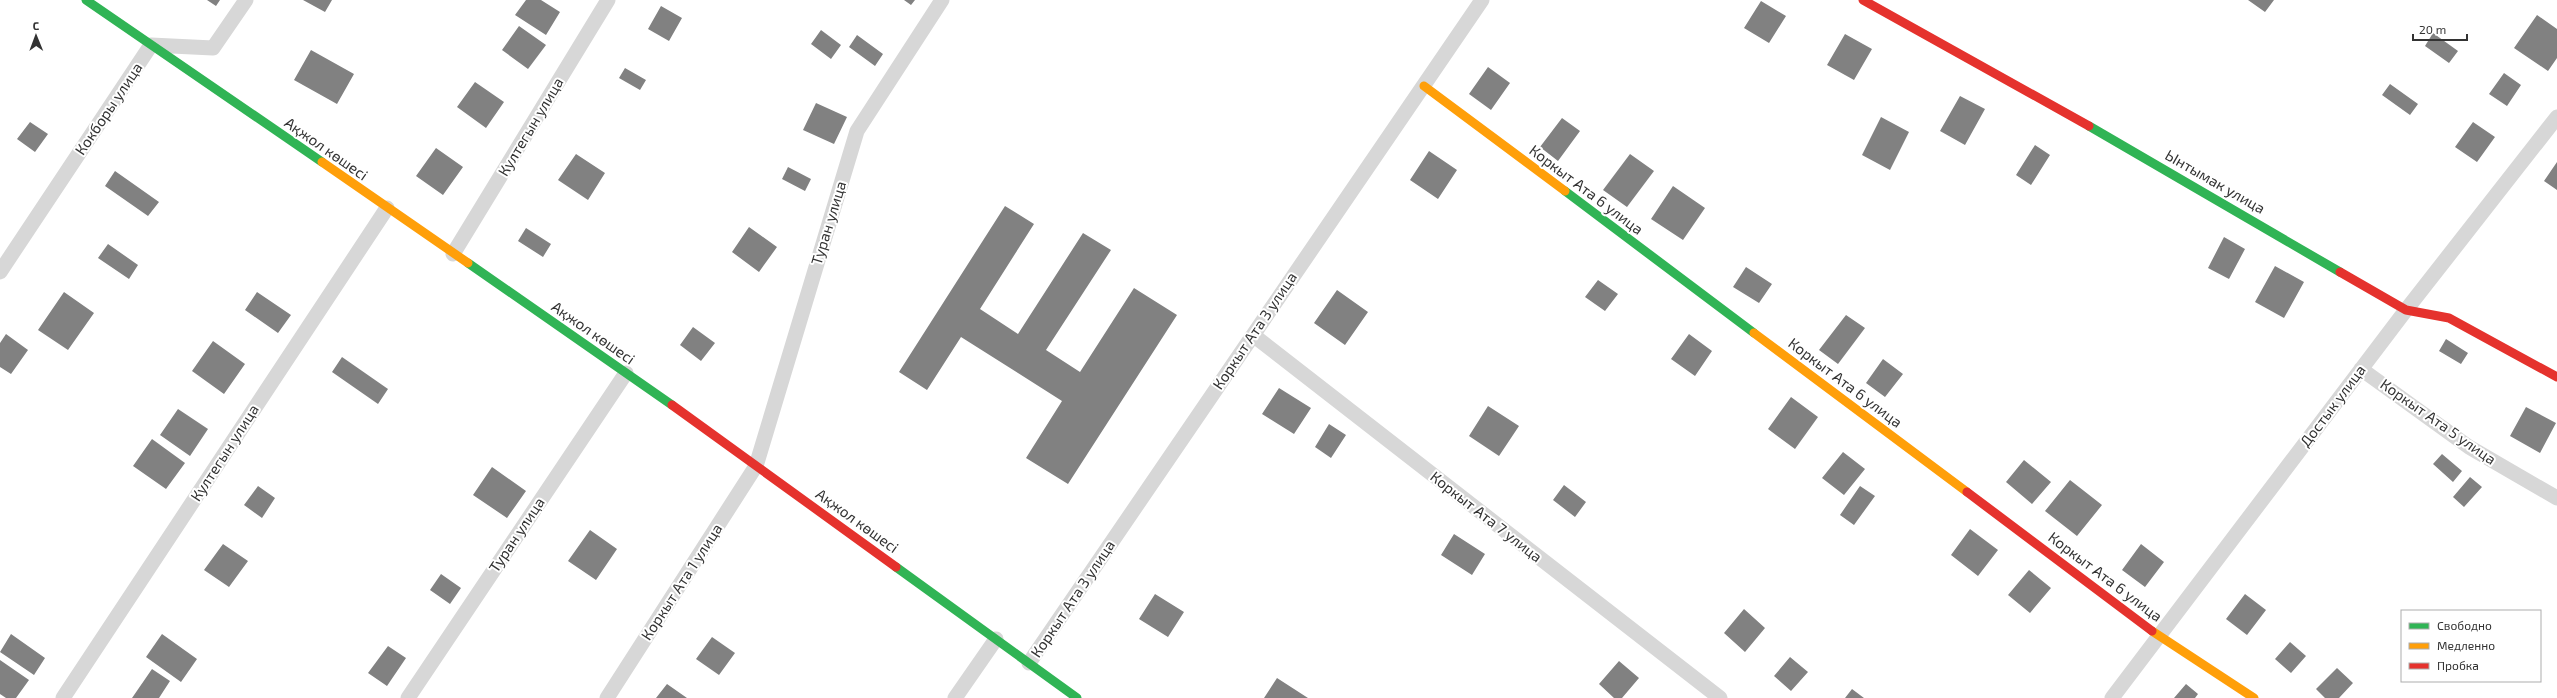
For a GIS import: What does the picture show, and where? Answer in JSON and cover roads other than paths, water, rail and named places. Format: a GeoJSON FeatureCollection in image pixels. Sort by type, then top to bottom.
{"type":"FeatureCollection","features":[{"type":"Feature","properties":{"kind":"street","name":"Ақжол көшесі"},"geometry":{"type":"LineString","coordinates":[[86,0],[626,373],[1078,698]]}},
{"type":"Feature","properties":{"kind":"street"},"geometry":{"type":"LineString","coordinates":[[152,45],[213,48],[246,0]]}},
{"type":"Feature","properties":{"kind":"street","name":"Култегын улица"},"geometry":{"type":"LineString","coordinates":[[453,254],[608,0]]}},
{"type":"Feature","properties":{"kind":"street","name":"Туран улица"},"geometry":{"type":"LineString","coordinates":[[756,466],[857,131],[942,0]]}},
{"type":"Feature","properties":{"kind":"street","name":"Коркыт Ата 3 улица"},"geometry":{"type":"LineString","coordinates":[[1029,663],[1482,0]]}},
{"type":"Feature","properties":{"kind":"street","name":"Ынтымак улица"},"geometry":{"type":"LineString","coordinates":[[1863,0],[2107,136],[2406,310],[2449,318],[2557,377]]}},
{"type":"Feature","properties":{"kind":"street","name":"Кокборы улица"},"geometry":{"type":"LineString","coordinates":[[0,272],[152,45]]}},
{"type":"Feature","properties":{"kind":"street","name":"Коркыт Ата 6 улица"},"geometry":{"type":"LineString","coordinates":[[1424,86],[2159,636],[2254,698]]}},
{"type":"Feature","properties":{"kind":"street","name":"Достык улица"},"geometry":{"type":"LineString","coordinates":[[2112,698],[2406,310],[2557,117]]}},
{"type":"Feature","properties":{"kind":"street","name":"Култегын улица"},"geometry":{"type":"LineString","coordinates":[[63,698],[387,208]]}},
{"type":"Feature","properties":{"kind":"street","name":"Коркыт Ата 7 улица"},"geometry":{"type":"LineString","coordinates":[[1252,336],[1720,698]]}},
{"type":"Feature","properties":{"kind":"street","name":"Коркыт Ата 5 улица"},"geometry":{"type":"LineString","coordinates":[[2361,369],[2469,447],[2557,498]]}},
{"type":"Feature","properties":{"kind":"street","name":"Туран улица"},"geometry":{"type":"LineString","coordinates":[[408,698],[626,373]]}},
{"type":"Feature","properties":{"kind":"street","name":"Коркыт Ата 1 улица"},"geometry":{"type":"LineString","coordinates":[[607,698],[756,466]]}},
{"type":"Feature","properties":{"kind":"street"},"geometry":{"type":"LineString","coordinates":[[955,698],[996,639]]}}]}
